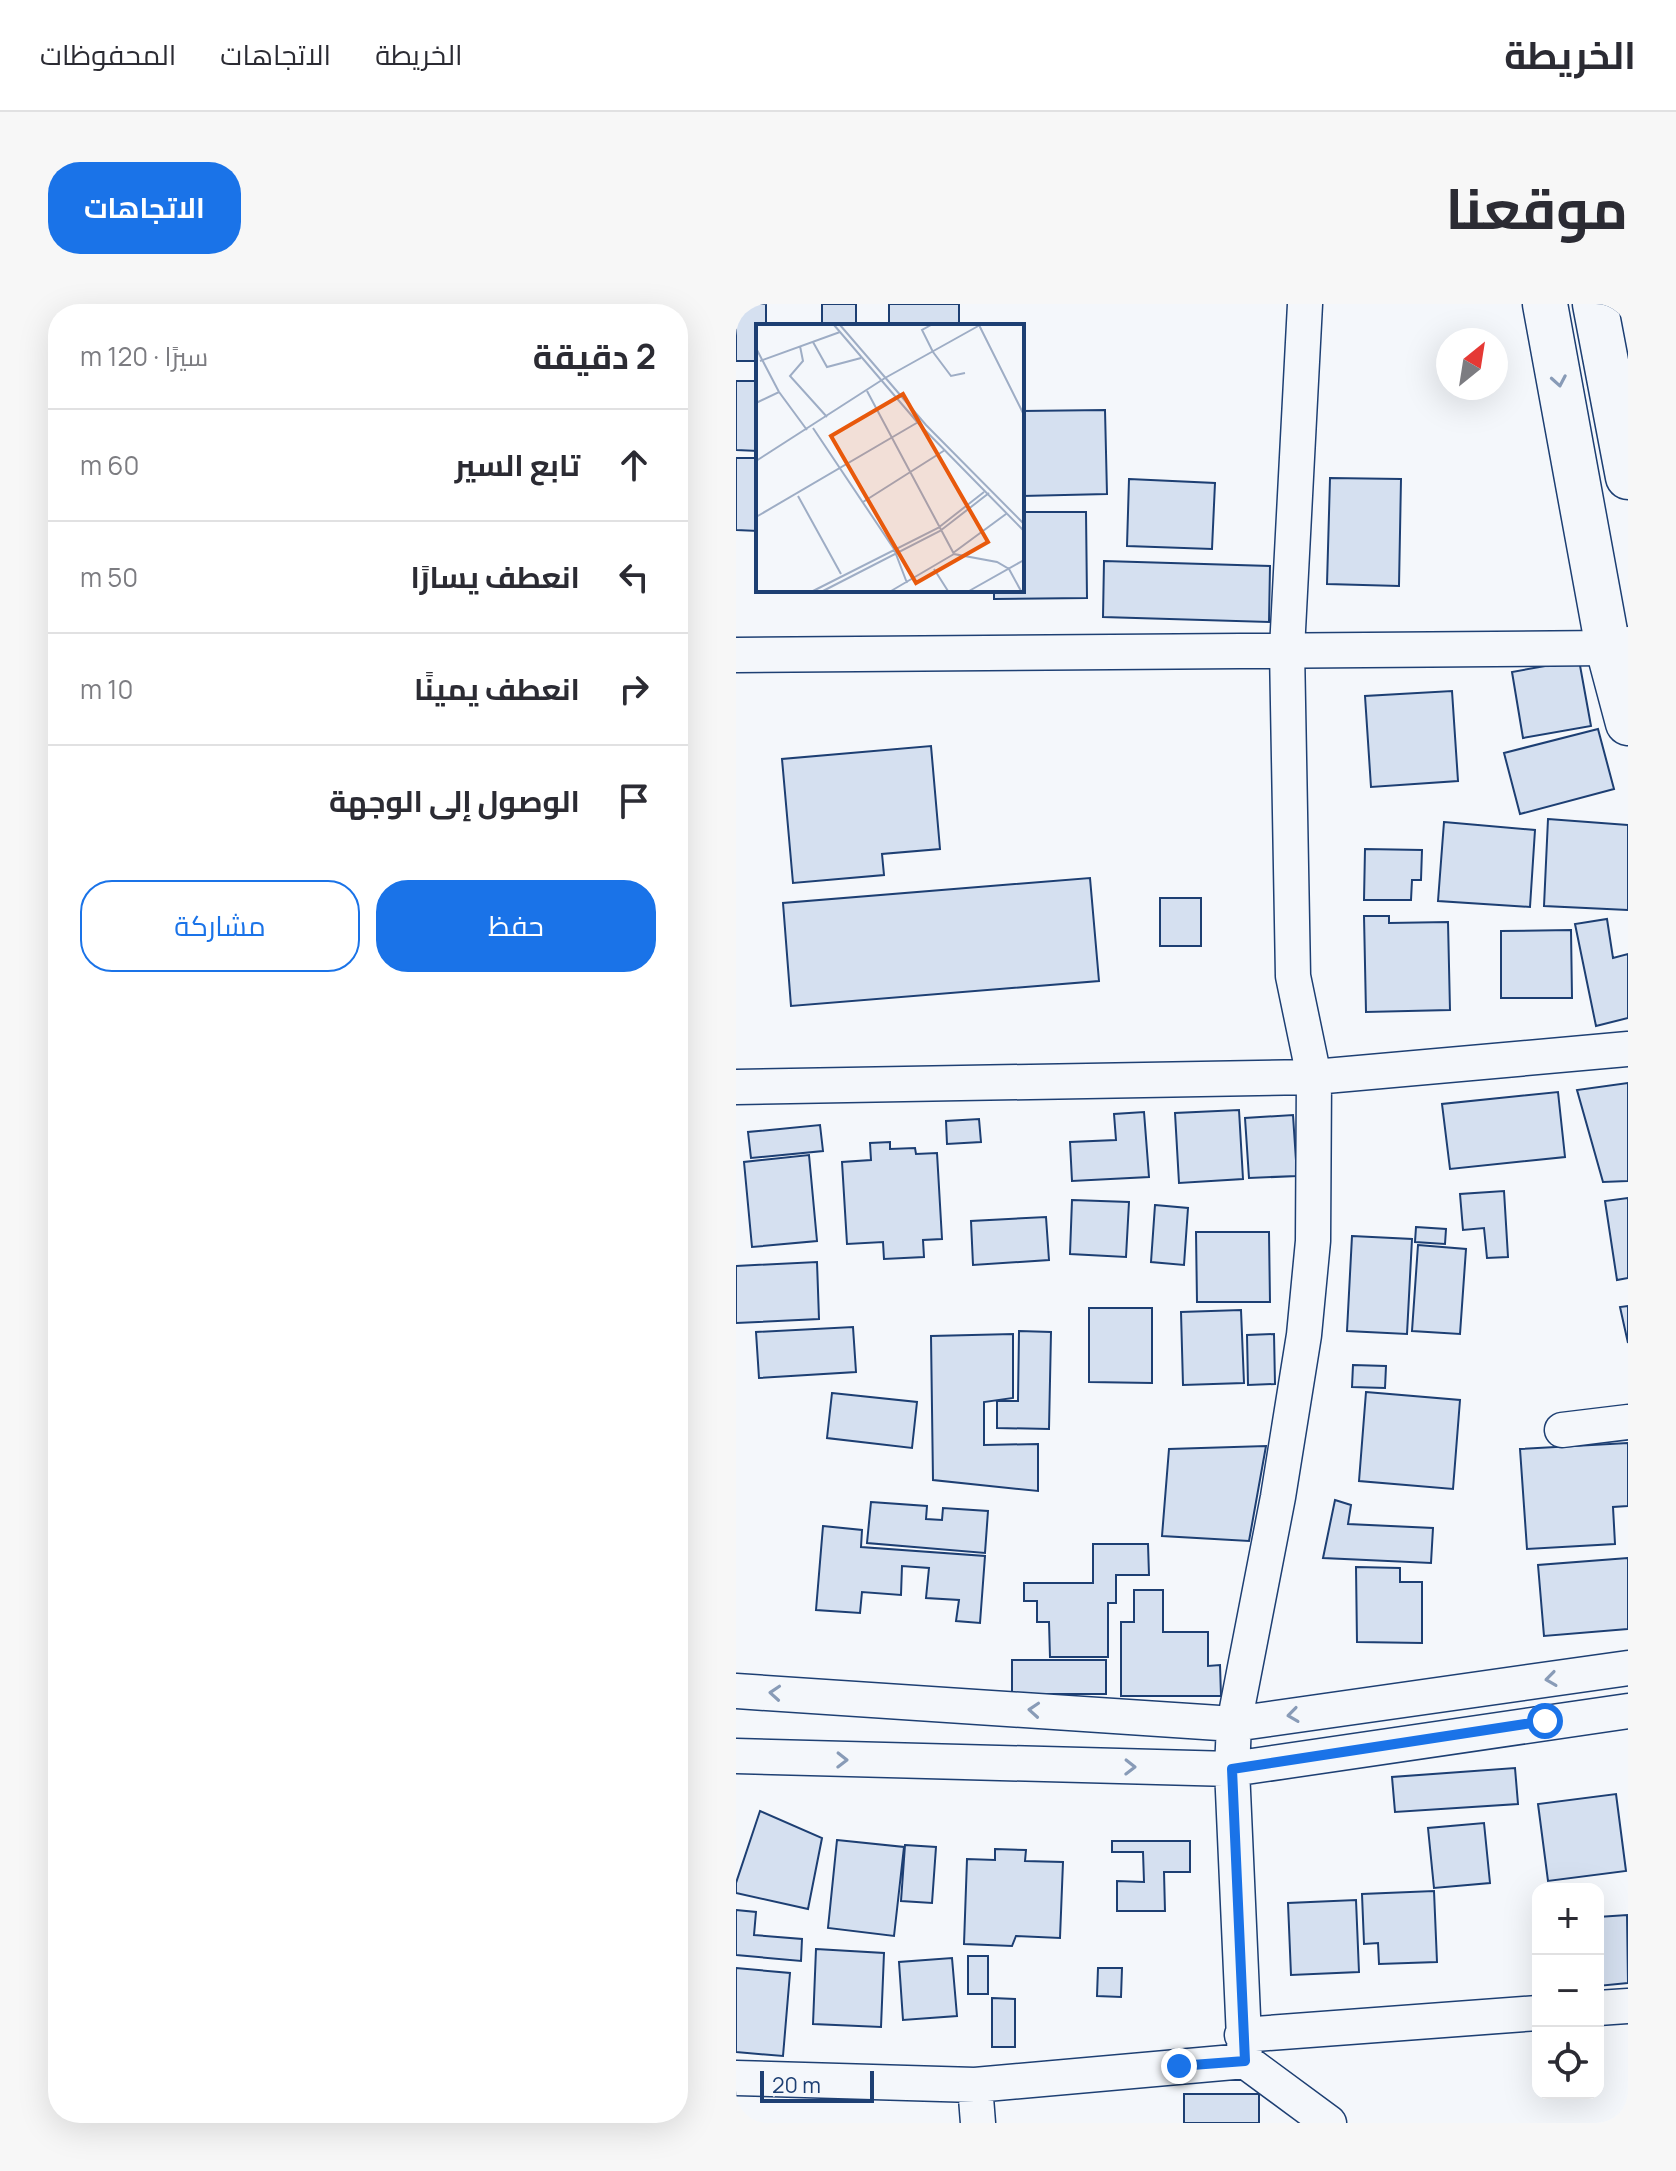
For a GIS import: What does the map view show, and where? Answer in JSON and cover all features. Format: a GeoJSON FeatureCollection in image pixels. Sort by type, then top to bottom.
{"type":"FeatureCollection","features":[{"type":"Feature","properties":{"kind":"main road"},"geometry":{"type":"LineString","coordinates":[[1545,304],[1618,646],[1628,723]]}},
{"type":"Feature","properties":{"kind":"main road"},"geometry":{"type":"LineString","coordinates":[[1595,304],[1628,477]]}},
{"type":"Feature","properties":{"kind":"street"},"geometry":{"type":"LineString","coordinates":[[1305,304],[1287,649],[1293,976],[1314,1077],[1313,1241],[1304,1335],[1278,1497],[1234,1724],[1232,1769],[1244,2048],[1329,2123]]}},
{"type":"Feature","properties":{"kind":"street"},"geometry":{"type":"LineString","coordinates":[[736,655],[1618,646]]}},
{"type":"Feature","properties":{"kind":"street"},"geometry":{"type":"LineString","coordinates":[[736,1087],[1314,1077],[1628,1049]]}},
{"type":"Feature","properties":{"kind":"street"},"geometry":{"type":"LineString","coordinates":[[1562,1430],[1628,1422]]}},
{"type":"Feature","properties":{"kind":"street"},"geometry":{"type":"LineString","coordinates":[[736,1691],[1234,1724],[1628,1668]]}},
{"type":"Feature","properties":{"kind":"street"},"geometry":{"type":"LineString","coordinates":[[736,1756],[1232,1769],[1628,1711]]}},
{"type":"Feature","properties":{"kind":"street"},"geometry":{"type":"LineString","coordinates":[[1604,2008],[1628,2006]]}},
{"type":"Feature","properties":{"kind":"street"},"geometry":{"type":"LineString","coordinates":[[736,2078],[975,2085],[1244,2048],[1532,2014]]}},
{"type":"Feature","properties":{"kind":"street"},"geometry":{"type":"LineString","coordinates":[[975,2085],[978,2123]]}},
{"type":"Feature","properties":{"kind":"building"},"geometry":{"type":"Polygon","coordinates":[[[736,304],[766,304],[766,324],[756,324],[756,361],[736,361],[736,304]]]}},
{"type":"Feature","properties":{"kind":"building"},"geometry":{"type":"Polygon","coordinates":[[[822,304],[856,304],[856,324],[822,324],[822,304]]]}},
{"type":"Feature","properties":{"kind":"building"},"geometry":{"type":"Polygon","coordinates":[[[889,304],[959,304],[959,324],[889,324],[889,304]]]}},
{"type":"Feature","properties":{"kind":"building"},"geometry":{"type":"Polygon","coordinates":[[[736,381],[756,381],[756,451],[736,450],[736,381]]]}},
{"type":"Feature","properties":{"kind":"building"},"geometry":{"type":"Polygon","coordinates":[[[1105,410],[1107,494],[1024,496],[1024,411],[1105,410]]]}},
{"type":"Feature","properties":{"kind":"building"},"geometry":{"type":"Polygon","coordinates":[[[736,458],[756,458],[756,531],[736,530],[736,458]]]}},
{"type":"Feature","properties":{"kind":"building"},"geometry":{"type":"Polygon","coordinates":[[[1330,478],[1401,479],[1399,586],[1327,584],[1330,478]]]}},
{"type":"Feature","properties":{"kind":"building"},"geometry":{"type":"Polygon","coordinates":[[[1129,479],[1215,483],[1212,549],[1127,546],[1129,479]]]}},
{"type":"Feature","properties":{"kind":"building"},"geometry":{"type":"Polygon","coordinates":[[[1024,512],[1086,512],[1087,598],[994,599],[994,592],[1024,592],[1024,512]]]}},
{"type":"Feature","properties":{"kind":"building"},"geometry":{"type":"Polygon","coordinates":[[[1104,561],[1270,566],[1269,622],[1103,617],[1104,561]]]}},
{"type":"Feature","properties":{"kind":"building"},"geometry":{"type":"Polygon","coordinates":[[[1579,660],[1591,726],[1523,738],[1512,672],[1579,660]]]}},
{"type":"Feature","properties":{"kind":"building"},"geometry":{"type":"Polygon","coordinates":[[[1452,691],[1458,781],[1371,787],[1365,696],[1452,691]]]}},
{"type":"Feature","properties":{"kind":"building"},"geometry":{"type":"Polygon","coordinates":[[[1598,729],[1614,789],[1520,814],[1504,753],[1598,729]]]}},
{"type":"Feature","properties":{"kind":"building"},"geometry":{"type":"Polygon","coordinates":[[[931,746],[940,849],[882,854],[884,875],[793,883],[782,759],[931,746]]]}},
{"type":"Feature","properties":{"kind":"building"},"geometry":{"type":"Polygon","coordinates":[[[1548,819],[1628,825],[1628,910],[1544,906],[1548,819]]]}},
{"type":"Feature","properties":{"kind":"building"},"geometry":{"type":"Polygon","coordinates":[[[1444,822],[1535,830],[1530,907],[1438,901],[1444,822]]]}},
{"type":"Feature","properties":{"kind":"building"},"geometry":{"type":"Polygon","coordinates":[[[1365,849],[1422,850],[1421,880],[1412,880],[1411,900],[1364,900],[1365,849]]]}},
{"type":"Feature","properties":{"kind":"building"},"geometry":{"type":"Polygon","coordinates":[[[1090,878],[1099,981],[791,1006],[783,903],[1090,878]]]}},
{"type":"Feature","properties":{"kind":"building"},"geometry":{"type":"Polygon","coordinates":[[[1160,898],[1201,898],[1201,946],[1160,946],[1160,898]]]}},
{"type":"Feature","properties":{"kind":"building"},"geometry":{"type":"Polygon","coordinates":[[[1364,916],[1389,916],[1389,923],[1448,922],[1450,1010],[1366,1012],[1364,916]]]}},
{"type":"Feature","properties":{"kind":"building"},"geometry":{"type":"Polygon","coordinates":[[[1607,919],[1613,958],[1628,954],[1628,1018],[1596,1026],[1575,924],[1607,919]]]}},
{"type":"Feature","properties":{"kind":"building"},"geometry":{"type":"Polygon","coordinates":[[[1571,930],[1572,998],[1501,998],[1501,931],[1571,930]]]}},
{"type":"Feature","properties":{"kind":"building"},"geometry":{"type":"Polygon","coordinates":[[[1628,1083],[1628,1181],[1603,1182],[1577,1090],[1628,1083]]]}},
{"type":"Feature","properties":{"kind":"building"},"geometry":{"type":"Polygon","coordinates":[[[1558,1092],[1565,1157],[1450,1169],[1442,1104],[1558,1092]]]}},
{"type":"Feature","properties":{"kind":"building"},"geometry":{"type":"Polygon","coordinates":[[[1239,1110],[1243,1179],[1179,1183],[1175,1113],[1239,1110]]]}},
{"type":"Feature","properties":{"kind":"building"},"geometry":{"type":"Polygon","coordinates":[[[1144,1112],[1149,1177],[1072,1181],[1070,1142],[1116,1140],[1114,1114],[1144,1112]]]}},
{"type":"Feature","properties":{"kind":"building"},"geometry":{"type":"Polygon","coordinates":[[[1293,1115],[1297,1176],[1249,1178],[1245,1118],[1293,1115]]]}},
{"type":"Feature","properties":{"kind":"building"},"geometry":{"type":"Polygon","coordinates":[[[979,1119],[981,1142],[947,1144],[946,1121],[979,1119]]]}},
{"type":"Feature","properties":{"kind":"building"},"geometry":{"type":"Polygon","coordinates":[[[820,1125],[823,1151],[751,1158],[748,1132],[820,1125]]]}},
{"type":"Feature","properties":{"kind":"building"},"geometry":{"type":"Polygon","coordinates":[[[890,1142],[890,1149],[915,1148],[916,1154],[937,1153],[942,1239],[923,1240],[924,1257],[884,1259],[883,1242],[847,1244],[842,1162],[871,1160],[870,1143],[890,1142]]]}},
{"type":"Feature","properties":{"kind":"building"},"geometry":{"type":"Polygon","coordinates":[[[809,1155],[817,1241],[752,1247],[744,1162],[809,1155]]]}},
{"type":"Feature","properties":{"kind":"building"},"geometry":{"type":"Polygon","coordinates":[[[1504,1191],[1508,1257],[1487,1258],[1484,1228],[1463,1230],[1460,1194],[1504,1191]]]}},
{"type":"Feature","properties":{"kind":"building"},"geometry":{"type":"Polygon","coordinates":[[[1628,1198],[1628,1278],[1617,1280],[1605,1201],[1628,1198]]]}},
{"type":"Feature","properties":{"kind":"building"},"geometry":{"type":"Polygon","coordinates":[[[1072,1200],[1129,1202],[1126,1257],[1070,1254],[1072,1200]]]}},
{"type":"Feature","properties":{"kind":"building"},"geometry":{"type":"Polygon","coordinates":[[[1155,1205],[1188,1208],[1184,1265],[1151,1262],[1155,1205]]]}},
{"type":"Feature","properties":{"kind":"building"},"geometry":{"type":"Polygon","coordinates":[[[1046,1217],[1049,1260],[973,1265],[971,1221],[1046,1217]]]}},
{"type":"Feature","properties":{"kind":"building"},"geometry":{"type":"Polygon","coordinates":[[[1416,1227],[1446,1229],[1445,1244],[1415,1242],[1416,1227]]]}},
{"type":"Feature","properties":{"kind":"building"},"geometry":{"type":"Polygon","coordinates":[[[1196,1232],[1269,1232],[1270,1302],[1197,1302],[1196,1232]]]}},
{"type":"Feature","properties":{"kind":"building"},"geometry":{"type":"Polygon","coordinates":[[[1352,1236],[1412,1239],[1407,1334],[1347,1331],[1352,1236]]]}},
{"type":"Feature","properties":{"kind":"building"},"geometry":{"type":"Polygon","coordinates":[[[1418,1245],[1466,1249],[1460,1334],[1412,1331],[1418,1245]]]}},
{"type":"Feature","properties":{"kind":"building"},"geometry":{"type":"Polygon","coordinates":[[[817,1262],[819,1319],[736,1323],[736,1266],[817,1262]]]}},
{"type":"Feature","properties":{"kind":"building"},"geometry":{"type":"Polygon","coordinates":[[[1628,1306],[1628,1343],[1620,1307],[1628,1306]]]}},
{"type":"Feature","properties":{"kind":"building"},"geometry":{"type":"Polygon","coordinates":[[[1089,1308],[1152,1308],[1152,1383],[1089,1382],[1089,1308]]]}},
{"type":"Feature","properties":{"kind":"building"},"geometry":{"type":"Polygon","coordinates":[[[1241,1310],[1244,1383],[1183,1385],[1181,1312],[1241,1310]]]}},
{"type":"Feature","properties":{"kind":"building"},"geometry":{"type":"Polygon","coordinates":[[[853,1327],[856,1372],[759,1378],[756,1332],[853,1327]]]}},
{"type":"Feature","properties":{"kind":"building"},"geometry":{"type":"Polygon","coordinates":[[[1019,1331],[1051,1332],[1049,1429],[997,1428],[997,1401],[1018,1401],[1019,1331]]]}},
{"type":"Feature","properties":{"kind":"building"},"geometry":{"type":"Polygon","coordinates":[[[1013,1334],[1013,1398],[984,1402],[984,1445],[1038,1444],[1038,1491],[933,1480],[931,1336],[1013,1334]]]}},
{"type":"Feature","properties":{"kind":"building"},"geometry":{"type":"Polygon","coordinates":[[[1274,1334],[1275,1384],[1248,1385],[1247,1335],[1274,1334]]]}},
{"type":"Feature","properties":{"kind":"building"},"geometry":{"type":"Polygon","coordinates":[[[1353,1365],[1386,1366],[1385,1388],[1352,1387],[1353,1365]]]}},
{"type":"Feature","properties":{"kind":"building"},"geometry":{"type":"Polygon","coordinates":[[[1366,1392],[1460,1400],[1453,1489],[1359,1481],[1366,1392]]]}},
{"type":"Feature","properties":{"kind":"building"},"geometry":{"type":"Polygon","coordinates":[[[832,1393],[917,1402],[912,1448],[827,1438],[832,1393]]]}},
{"type":"Feature","properties":{"kind":"building"},"geometry":{"type":"Polygon","coordinates":[[[1628,1443],[1628,1506],[1613,1507],[1615,1544],[1527,1549],[1520,1449],[1628,1443]]]}},
{"type":"Feature","properties":{"kind":"building"},"geometry":{"type":"Polygon","coordinates":[[[1266,1446],[1249,1541],[1162,1536],[1169,1449],[1266,1446]]]}},
{"type":"Feature","properties":{"kind":"building"},"geometry":{"type":"Polygon","coordinates":[[[1335,1500],[1351,1505],[1348,1524],[1433,1528],[1431,1563],[1323,1558],[1335,1500]]]}},
{"type":"Feature","properties":{"kind":"building"},"geometry":{"type":"Polygon","coordinates":[[[871,1502],[927,1506],[926,1519],[942,1520],[943,1508],[988,1511],[985,1553],[867,1543],[871,1502]]]}},
{"type":"Feature","properties":{"kind":"building"},"geometry":{"type":"Polygon","coordinates":[[[823,1526],[862,1530],[861,1547],[985,1556],[980,1623],[956,1621],[959,1600],[926,1598],[929,1568],[902,1566],[901,1595],[862,1592],[860,1613],[816,1610],[823,1526]]]}},
{"type":"Feature","properties":{"kind":"building"},"geometry":{"type":"Polygon","coordinates":[[[1093,1544],[1148,1544],[1149,1575],[1116,1575],[1116,1603],[1108,1603],[1108,1657],[1050,1657],[1049,1622],[1037,1622],[1037,1601],[1024,1601],[1024,1583],[1093,1583],[1093,1544]]]}},
{"type":"Feature","properties":{"kind":"building"},"geometry":{"type":"Polygon","coordinates":[[[1628,1558],[1628,1629],[1544,1636],[1538,1565],[1628,1558]]]}},
{"type":"Feature","properties":{"kind":"building"},"geometry":{"type":"Polygon","coordinates":[[[1356,1567],[1400,1568],[1400,1582],[1422,1582],[1422,1643],[1357,1642],[1356,1567]]]}},
{"type":"Feature","properties":{"kind":"building"},"geometry":{"type":"Polygon","coordinates":[[[1134,1590],[1163,1590],[1163,1632],[1208,1632],[1208,1666],[1220,1665],[1221,1696],[1121,1696],[1121,1622],[1134,1622],[1134,1590]]]}},
{"type":"Feature","properties":{"kind":"building"},"geometry":{"type":"Polygon","coordinates":[[[1012,1660],[1106,1660],[1106,1694],[1012,1694],[1012,1660]]]}},
{"type":"Feature","properties":{"kind":"building"},"geometry":{"type":"Polygon","coordinates":[[[1515,1768],[1518,1804],[1395,1812],[1392,1777],[1515,1768]]]}},
{"type":"Feature","properties":{"kind":"building"},"geometry":{"type":"Polygon","coordinates":[[[1616,1794],[1626,1871],[1548,1881],[1538,1804],[1616,1794]]]}},
{"type":"Feature","properties":{"kind":"building"},"geometry":{"type":"Polygon","coordinates":[[[760,1811],[822,1838],[808,1909],[736,1893],[736,1883],[760,1811]]]}},
{"type":"Feature","properties":{"kind":"building"},"geometry":{"type":"Polygon","coordinates":[[[1484,1823],[1490,1883],[1434,1888],[1428,1828],[1484,1823]]]}},
{"type":"Feature","properties":{"kind":"building"},"geometry":{"type":"Polygon","coordinates":[[[837,1840],[904,1847],[894,1936],[828,1928],[837,1840]]]}},
{"type":"Feature","properties":{"kind":"building"},"geometry":{"type":"Polygon","coordinates":[[[1112,1841],[1190,1841],[1190,1872],[1164,1872],[1165,1911],[1117,1911],[1117,1881],[1144,1882],[1143,1852],[1112,1852],[1112,1841]]]}},
{"type":"Feature","properties":{"kind":"building"},"geometry":{"type":"Polygon","coordinates":[[[905,1845],[936,1847],[932,1903],[901,1901],[905,1845]]]}},
{"type":"Feature","properties":{"kind":"building"},"geometry":{"type":"Polygon","coordinates":[[[995,1849],[1026,1850],[1025,1861],[1063,1862],[1060,1938],[1016,1936],[1012,1946],[964,1944],[967,1859],[995,1860],[995,1849]]]}},
{"type":"Feature","properties":{"kind":"building"},"geometry":{"type":"Polygon","coordinates":[[[1434,1891],[1437,1962],[1379,1964],[1378,1943],[1364,1944],[1362,1894],[1434,1891]]]}},
{"type":"Feature","properties":{"kind":"building"},"geometry":{"type":"Polygon","coordinates":[[[1356,1900],[1359,1972],[1291,1975],[1288,1903],[1356,1900]]]}},
{"type":"Feature","properties":{"kind":"building"},"geometry":{"type":"Polygon","coordinates":[[[736,1910],[756,1912],[754,1935],[802,1939],[801,1961],[736,1955],[736,1910]]]}},
{"type":"Feature","properties":{"kind":"building"},"geometry":{"type":"Polygon","coordinates":[[[1627,1915],[1628,1983],[1604,1985],[1604,1917],[1627,1915]]]}},
{"type":"Feature","properties":{"kind":"building"},"geometry":{"type":"Polygon","coordinates":[[[816,1949],[884,1953],[881,2027],[813,2024],[816,1949]]]}},
{"type":"Feature","properties":{"kind":"building"},"geometry":{"type":"Polygon","coordinates":[[[968,1956],[988,1956],[988,1994],[968,1994],[968,1956]]]}},
{"type":"Feature","properties":{"kind":"building"},"geometry":{"type":"Polygon","coordinates":[[[952,1958],[957,2016],[903,2020],[899,1962],[952,1958]]]}},
{"type":"Feature","properties":{"kind":"building"},"geometry":{"type":"Polygon","coordinates":[[[736,1968],[790,1973],[783,2056],[736,2052],[736,1968]]]}},
{"type":"Feature","properties":{"kind":"building"},"geometry":{"type":"Polygon","coordinates":[[[1098,1968],[1122,1968],[1121,1997],[1097,1996],[1098,1968]]]}},
{"type":"Feature","properties":{"kind":"building"},"geometry":{"type":"Polygon","coordinates":[[[992,1998],[1015,1999],[1015,2047],[992,2047],[992,1998]]]}},
{"type":"Feature","properties":{"kind":"building"},"geometry":{"type":"Polygon","coordinates":[[[1184,2094],[1259,2094],[1259,2123],[1184,2123],[1184,2094]]]}},
{"type":"Feature","properties":{"kind":"route"},"geometry":{"type":"LineString","coordinates":[[1179,2066],[1245,2061],[1232,1769],[1545,1721]]}}]}
